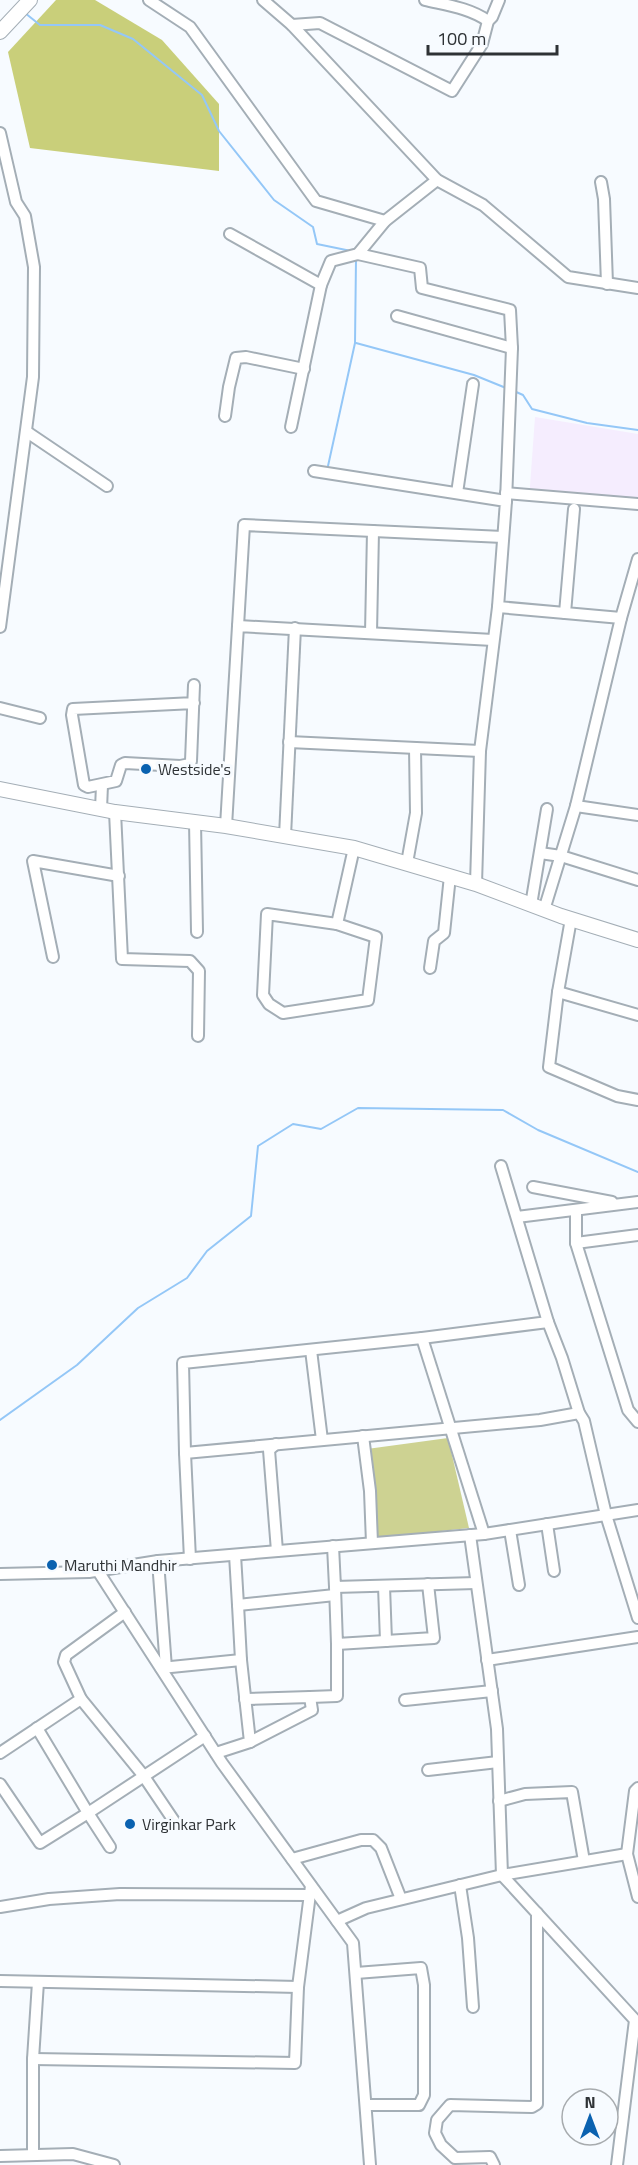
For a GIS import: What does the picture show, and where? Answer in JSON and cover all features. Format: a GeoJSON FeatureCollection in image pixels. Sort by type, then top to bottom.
{"type":"FeatureCollection","features":[{"type":"Feature","properties":{"kind":"main road"},"geometry":{"type":"LineString","coordinates":[[0,32],[28,1]]}},
{"type":"Feature","properties":{"kind":"main road"},"geometry":{"type":"LineString","coordinates":[[0,789],[108,810],[226,826],[354,848],[476,884],[544,910],[638,940]]}},
{"type":"Feature","properties":{"kind":"street"},"geometry":{"type":"LineString","coordinates":[[149,0],[190,27],[316,201],[385,220]]}},
{"type":"Feature","properties":{"kind":"street"},"geometry":{"type":"LineString","coordinates":[[263,0],[292,25],[437,180],[483,205],[568,277],[638,288]]}},
{"type":"Feature","properties":{"kind":"street"},"geometry":{"type":"LineString","coordinates":[[425,0],[480,15],[488,21]]}},
{"type":"Feature","properties":{"kind":"street"},"geometry":{"type":"LineString","coordinates":[[292,25],[320,23],[452,91],[482,44],[488,21],[499,0]]}},
{"type":"Feature","properties":{"kind":"street"},"geometry":{"type":"LineString","coordinates":[[0,133],[16,202],[25,216],[34,267],[33,377],[0,627]]}},
{"type":"Feature","properties":{"kind":"street"},"geometry":{"type":"LineString","coordinates":[[358,254],[385,220],[437,180]]}},
{"type":"Feature","properties":{"kind":"street"},"geometry":{"type":"LineString","coordinates":[[601,182],[604,199],[607,284]]}},
{"type":"Feature","properties":{"kind":"street"},"geometry":{"type":"LineString","coordinates":[[230,234],[321,285]]}},
{"type":"Feature","properties":{"kind":"street"},"geometry":{"type":"LineString","coordinates":[[291,427],[321,285],[331,261],[358,254],[420,268],[422,288],[510,310],[512,348],[506,497],[498,607],[480,751],[476,884]]}},
{"type":"Feature","properties":{"kind":"street"},"geometry":{"type":"LineString","coordinates":[[397,316],[512,348]]}},
{"type":"Feature","properties":{"kind":"street"},"geometry":{"type":"LineString","coordinates":[[225,416],[236,358],[246,357],[303,369]]}},
{"type":"Feature","properties":{"kind":"street"},"geometry":{"type":"LineString","coordinates":[[457,493],[472,384]]}},
{"type":"Feature","properties":{"kind":"street"},"geometry":{"type":"LineString","coordinates":[[27,432],[107,486]]}},
{"type":"Feature","properties":{"kind":"street"},"geometry":{"type":"LineString","coordinates":[[314,471],[457,493],[638,504]]}},
{"type":"Feature","properties":{"kind":"street"},"geometry":{"type":"LineString","coordinates":[[565,613],[574,508]]}},
{"type":"Feature","properties":{"kind":"street"},"geometry":{"type":"LineString","coordinates":[[226,826],[244,525],[503,537]]}},
{"type":"Feature","properties":{"kind":"street"},"geometry":{"type":"LineString","coordinates":[[371,633],[373,531]]}},
{"type":"Feature","properties":{"kind":"street"},"geometry":{"type":"LineString","coordinates":[[544,910],[576,806],[621,618],[638,559]]}},
{"type":"Feature","properties":{"kind":"street"},"geometry":{"type":"LineString","coordinates":[[498,607],[621,618]]}},
{"type":"Feature","properties":{"kind":"street"},"geometry":{"type":"LineString","coordinates":[[238,626],[493,640]]}},
{"type":"Feature","properties":{"kind":"street"},"geometry":{"type":"LineString","coordinates":[[285,836],[295,628]]}},
{"type":"Feature","properties":{"kind":"street"},"geometry":{"type":"LineString","coordinates":[[194,685],[194,703],[190,764],[180,766],[125,763],[121,765],[116,781],[86,787],[82,782],[73,709],[194,703]]}},
{"type":"Feature","properties":{"kind":"street"},"geometry":{"type":"LineString","coordinates":[[0,708],[40,718]]}},
{"type":"Feature","properties":{"kind":"street"},"geometry":{"type":"LineString","coordinates":[[289,742],[480,751]]}},
{"type":"Feature","properties":{"kind":"street"},"geometry":{"type":"LineString","coordinates":[[407,863],[416,813],[415,748]]}},
{"type":"Feature","properties":{"kind":"street"},"geometry":{"type":"LineString","coordinates":[[102,785],[119,876],[122,959],[190,961],[199,971],[198,1036]]}},
{"type":"Feature","properties":{"kind":"street"},"geometry":{"type":"LineString","coordinates":[[576,806],[638,815]]}},
{"type":"Feature","properties":{"kind":"street"},"geometry":{"type":"LineString","coordinates":[[531,904],[547,809]]}},
{"type":"Feature","properties":{"kind":"street"},"geometry":{"type":"LineString","coordinates":[[195,822],[197,932]]}},
{"type":"Feature","properties":{"kind":"street"},"geometry":{"type":"LineString","coordinates":[[337,924],[354,848]]}},
{"type":"Feature","properties":{"kind":"street"},"geometry":{"type":"LineString","coordinates":[[540,853],[561,856],[638,880]]}},
{"type":"Feature","properties":{"kind":"street"},"geometry":{"type":"LineString","coordinates":[[53,957],[33,861],[119,876]]}},
{"type":"Feature","properties":{"kind":"street"},"geometry":{"type":"LineString","coordinates":[[430,968],[434,941],[444,933],[450,876]]}},
{"type":"Feature","properties":{"kind":"street"},"geometry":{"type":"LineString","coordinates":[[267,914],[337,924],[376,937],[368,1000],[283,1013],[269,1004],[263,995],[267,914]]}},
{"type":"Feature","properties":{"kind":"street"},"geometry":{"type":"LineString","coordinates":[[571,919],[558,992],[549,1066],[617,1096],[638,1100]]}},
{"type":"Feature","properties":{"kind":"street"},"geometry":{"type":"LineString","coordinates":[[558,992],[638,1015]]}},
{"type":"Feature","properties":{"kind":"street"},"geometry":{"type":"LineString","coordinates":[[501,1166],[548,1322],[579,1413],[584,1421],[606,1515],[635,1596],[638,1618]]}},
{"type":"Feature","properties":{"kind":"street"},"geometry":{"type":"LineString","coordinates":[[533,1186],[622,1204]]}},
{"type":"Feature","properties":{"kind":"street"},"geometry":{"type":"LineString","coordinates":[[517,1217],[638,1202]]}},
{"type":"Feature","properties":{"kind":"street"},"geometry":{"type":"LineString","coordinates":[[576,1210],[576,1243],[628,1410],[638,1422]]}},
{"type":"Feature","properties":{"kind":"street"},"geometry":{"type":"LineString","coordinates":[[576,1243],[638,1235]]}},
{"type":"Feature","properties":{"kind":"street"},"geometry":{"type":"LineString","coordinates":[[190,1559],[183,1363],[422,1338],[548,1322]]}},
{"type":"Feature","properties":{"kind":"street"},"geometry":{"type":"LineString","coordinates":[[422,1338],[484,1534]]}},
{"type":"Feature","properties":{"kind":"street"},"geometry":{"type":"LineString","coordinates":[[311,1350],[322,1440]]}},
{"type":"Feature","properties":{"kind":"street"},"geometry":{"type":"LineString","coordinates":[[185,1453],[540,1420],[579,1413]]}},
{"type":"Feature","properties":{"kind":"street"},"geometry":{"type":"LineString","coordinates":[[363,1436],[370,1491],[372,1543]]}},
{"type":"Feature","properties":{"kind":"street"},"geometry":{"type":"LineString","coordinates":[[276,1444],[269,1450],[277,1551]]}},
{"type":"Feature","properties":{"kind":"street"},"geometry":{"type":"LineString","coordinates":[[0,1574],[98,1571],[158,1561],[484,1534],[638,1510]]}},
{"type":"Feature","properties":{"kind":"street"},"geometry":{"type":"LineString","coordinates":[[547,1524],[554,1571]]}},
{"type":"Feature","properties":{"kind":"street"},"geometry":{"type":"LineString","coordinates":[[510,1530],[519,1585]]}},
{"type":"Feature","properties":{"kind":"street"},"geometry":{"type":"LineString","coordinates":[[470,1535],[497,1729],[502,1875],[636,2020],[617,2165]]}},
{"type":"Feature","properties":{"kind":"street"},"geometry":{"type":"LineString","coordinates":[[245,1699],[338,1696],[333,1546]]}},
{"type":"Feature","properties":{"kind":"street"},"geometry":{"type":"LineString","coordinates":[[235,1555],[241,1660],[250,1742]]}},
{"type":"Feature","properties":{"kind":"street"},"geometry":{"type":"LineString","coordinates":[[158,1561],[163,1668]]}},
{"type":"Feature","properties":{"kind":"street"},"geometry":{"type":"LineString","coordinates":[[98,1571],[216,1753],[292,1859],[311,1890],[338,1921],[353,1943],[370,2165]]}},
{"type":"Feature","properties":{"kind":"street"},"geometry":{"type":"LineString","coordinates":[[238,1605],[384,1586],[476,1583]]}},
{"type":"Feature","properties":{"kind":"street"},"geometry":{"type":"LineString","coordinates":[[337,1644],[434,1638],[428,1584]]}},
{"type":"Feature","properties":{"kind":"street"},"geometry":{"type":"LineString","coordinates":[[384,1586],[386,1641]]}},
{"type":"Feature","properties":{"kind":"street"},"geometry":{"type":"LineString","coordinates":[[125,1612],[66,1655],[66,1666],[81,1699],[144,1776],[174,1821]]}},
{"type":"Feature","properties":{"kind":"street"},"geometry":{"type":"LineString","coordinates":[[487,1660],[638,1636]]}},
{"type":"Feature","properties":{"kind":"street"},"geometry":{"type":"LineString","coordinates":[[163,1668],[241,1660]]}},
{"type":"Feature","properties":{"kind":"street"},"geometry":{"type":"LineString","coordinates":[[405,1700],[492,1691]]}},
{"type":"Feature","properties":{"kind":"street"},"geometry":{"type":"LineString","coordinates":[[216,1753],[250,1742],[312,1710],[310,1697]]}},
{"type":"Feature","properties":{"kind":"street"},"geometry":{"type":"LineString","coordinates":[[0,1753],[81,1699]]}},
{"type":"Feature","properties":{"kind":"street"},"geometry":{"type":"LineString","coordinates":[[37,1728],[110,1846]]}},
{"type":"Feature","properties":{"kind":"street"},"geometry":{"type":"LineString","coordinates":[[0,1784],[40,1843],[205,1736]]}},
{"type":"Feature","properties":{"kind":"street"},"geometry":{"type":"LineString","coordinates":[[428,1770],[498,1762]]}},
{"type":"Feature","properties":{"kind":"street"},"geometry":{"type":"LineString","coordinates":[[638,1788],[635,1791],[631,1859],[638,1897]]}},
{"type":"Feature","properties":{"kind":"street"},"geometry":{"type":"LineString","coordinates":[[499,1801],[525,1794],[572,1792],[584,1861]]}},
{"type":"Feature","properties":{"kind":"street"},"geometry":{"type":"LineString","coordinates":[[292,1859],[361,1840],[373,1840],[381,1848],[401,1899]]}},
{"type":"Feature","properties":{"kind":"street"},"geometry":{"type":"LineString","coordinates":[[338,1921],[366,1908],[502,1875],[584,1861],[631,1859]]}},
{"type":"Feature","properties":{"kind":"street"},"geometry":{"type":"LineString","coordinates":[[460,1885],[468,1938],[473,2007]]}},
{"type":"Feature","properties":{"kind":"street"},"geometry":{"type":"LineString","coordinates":[[0,1907],[49,1899],[120,1894],[311,1890]]}},
{"type":"Feature","properties":{"kind":"street"},"geometry":{"type":"LineString","coordinates":[[33,2059],[295,2063],[298,1987],[311,1890]]}},
{"type":"Feature","properties":{"kind":"street"},"geometry":{"type":"LineString","coordinates":[[494,2165],[490,2157],[455,2158],[447,2152],[435,2133],[437,2120],[450,2105],[532,2107],[537,2104],[537,1913]]}},
{"type":"Feature","properties":{"kind":"street"},"geometry":{"type":"LineString","coordinates":[[356,1973],[421,1968],[424,1985],[424,2095],[419,2105],[366,2105]]}},
{"type":"Feature","properties":{"kind":"street"},"geometry":{"type":"LineString","coordinates":[[0,1981],[298,1987]]}},
{"type":"Feature","properties":{"kind":"street"},"geometry":{"type":"LineString","coordinates":[[33,2155],[33,2059],[38,1982]]}},
{"type":"Feature","properties":{"kind":"street"},"geometry":{"type":"LineString","coordinates":[[0,2156],[73,2154],[114,2165]]}},
{"type":"Feature","properties":{"kind":"shaded area"},"geometry":{"type":"Polygon","coordinates":[[[535,417],[638,434],[638,511],[529,500],[535,417]]]}},
{"type":"Feature","properties":{"kind":"green space"},"geometry":{"type":"Polygon","coordinates":[[[56,0],[95,0],[162,40],[219,104],[219,171],[30,148],[8,52],[56,0]]]}},
{"type":"Feature","properties":{"kind":"green space"},"geometry":{"type":"Polygon","coordinates":[[[448,1438],[469,1528],[376,1538],[367,1449],[448,1438]]]}},
{"type":"Feature","properties":{"kind":"waterway"},"geometry":{"type":"LineString","coordinates":[[25,13],[40,25],[100,25],[133,39],[202,95],[219,131],[274,200],[313,227],[317,244],[351,251]]}},
{"type":"Feature","properties":{"kind":"waterway"},"geometry":{"type":"LineString","coordinates":[[328,466],[355,343],[356,259]]}},
{"type":"Feature","properties":{"kind":"waterway"},"geometry":{"type":"LineString","coordinates":[[356,343],[474,375],[506,388]]}},
{"type":"Feature","properties":{"kind":"waterway"},"geometry":{"type":"LineString","coordinates":[[514,391],[523,395],[532,409],[587,423],[638,430]]}},
{"type":"Feature","properties":{"kind":"waterway"},"geometry":{"type":"LineString","coordinates":[[0,1420],[77,1365],[138,1308],[187,1278],[207,1251],[251,1216],[258,1146],[293,1124],[321,1129],[358,1108],[503,1110],[538,1130],[638,1172]]}},
{"type":"Feature","properties":{"kind":"place","name":"Westside's"},"geometry":{"type":"Point","coordinates":[146,769]}},
{"type":"Feature","properties":{"kind":"place","name":"Maruthi Mandhir"},"geometry":{"type":"Point","coordinates":[52,1565]}},
{"type":"Feature","properties":{"kind":"place","name":"Virginkar Park"},"geometry":{"type":"Point","coordinates":[130,1824]}}]}
